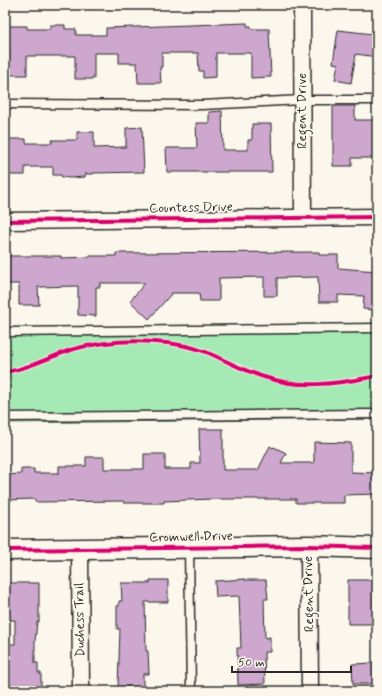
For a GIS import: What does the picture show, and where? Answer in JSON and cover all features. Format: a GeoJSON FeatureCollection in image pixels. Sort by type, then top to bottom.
{"type":"FeatureCollection","features":[{"type":"Feature","properties":{"kind":"street","name":"Regent Drive"},"geometry":{"type":"LineString","coordinates":[[302,5],[303,217]]}},
{"type":"Feature","properties":{"kind":"street","name":"Countess Drive"},"geometry":{"type":"LineString","coordinates":[[5,221],[377,217]]}},
{"type":"Feature","properties":{"kind":"street","name":"Regent Drive"},"geometry":{"type":"LineString","coordinates":[[309,546],[310,691]]}},
{"type":"Feature","properties":{"kind":"street","name":"Cromwell Drive"},"geometry":{"type":"LineString","coordinates":[[5,550],[309,546],[377,548]]}},
{"type":"Feature","properties":{"kind":"street","name":"Duchess Trail"},"geometry":{"type":"LineString","coordinates":[[80,549],[81,691]]}},
{"type":"Feature","properties":{"kind":"lane"},"geometry":{"type":"LineString","coordinates":[[5,104],[202,105],[302,100],[377,100]]}},
{"type":"Feature","properties":{"kind":"lane"},"geometry":{"type":"LineString","coordinates":[[5,332],[377,328]]}},
{"type":"Feature","properties":{"kind":"lane"},"geometry":{"type":"LineString","coordinates":[[5,417],[377,414]]}},
{"type":"Feature","properties":{"kind":"lane"},"geometry":{"type":"LineString","coordinates":[[189,547],[191,691]]}},
{"type":"Feature","properties":{"kind":"green space"},"geometry":{"type":"Polygon","coordinates":[[[377,330],[377,419],[5,423],[5,334],[377,330]]]}},
{"type":"Feature","properties":{"kind":"building"},"geometry":{"type":"Polygon","coordinates":[[[247,23],[247,26],[251,26],[251,29],[269,29],[271,77],[251,78],[251,53],[216,53],[216,77],[203,78],[203,71],[199,71],[198,53],[162,53],[162,67],[160,67],[161,83],[138,83],[137,63],[119,63],[119,53],[94,53],[94,79],[75,79],[75,56],[27,56],[27,75],[9,75],[9,52],[5,52],[5,26],[27,26],[27,29],[50,29],[50,25],[65,25],[65,29],[76,29],[76,35],[106,35],[106,28],[247,23]]]}},
{"type":"Feature","properties":{"kind":"building"},"geometry":{"type":"Polygon","coordinates":[[[338,30],[373,34],[373,37],[377,37],[377,57],[356,54],[351,83],[335,80],[338,64],[333,63],[338,30]]]}},
{"type":"Feature","properties":{"kind":"building"},"geometry":{"type":"Polygon","coordinates":[[[333,106],[355,106],[355,120],[377,120],[377,158],[352,158],[352,166],[333,166],[333,106]]]}},
{"type":"Feature","properties":{"kind":"building"},"geometry":{"type":"Polygon","coordinates":[[[222,111],[223,150],[248,150],[248,140],[252,140],[252,124],[271,124],[272,172],[167,172],[166,148],[197,148],[196,123],[209,123],[209,112],[222,111]]]}},
{"type":"Feature","properties":{"kind":"building"},"geometry":{"type":"Polygon","coordinates":[[[142,127],[144,172],[93,173],[85,174],[85,177],[70,178],[62,177],[61,175],[53,175],[53,167],[25,167],[25,175],[5,175],[5,139],[26,139],[26,143],[52,143],[52,140],[77,140],[77,132],[94,132],[94,148],[126,147],[126,128],[142,127]]]}},
{"type":"Feature","properties":{"kind":"building"},"geometry":{"type":"Polygon","coordinates":[[[319,252],[319,255],[338,255],[338,268],[377,271],[377,310],[363,309],[364,296],[338,295],[338,302],[319,302],[318,277],[277,278],[277,296],[264,296],[264,277],[219,278],[219,301],[200,301],[199,293],[172,293],[149,319],[130,301],[145,283],[100,283],[100,287],[96,287],[96,316],[78,315],[78,286],[38,287],[39,305],[19,305],[19,284],[5,284],[5,256],[61,256],[61,258],[116,256],[116,253],[319,252]]]}},
{"type":"Feature","properties":{"kind":"building"},"geometry":{"type":"Polygon","coordinates":[[[199,429],[223,429],[223,470],[258,470],[270,446],[286,453],[281,463],[314,463],[314,442],[351,443],[351,472],[377,473],[377,494],[344,495],[344,503],[296,503],[296,499],[212,499],[164,501],[164,503],[124,503],[123,501],[35,502],[35,499],[5,500],[5,475],[21,474],[21,469],[34,469],[34,473],[59,473],[59,466],[86,466],[86,457],[104,457],[104,469],[144,469],[144,454],[165,454],[165,469],[191,469],[191,463],[200,463],[199,429]]]}},
{"type":"Feature","properties":{"kind":"building"},"geometry":{"type":"Polygon","coordinates":[[[245,579],[266,580],[268,599],[264,599],[265,638],[270,637],[270,652],[264,652],[265,684],[238,685],[237,648],[241,648],[239,596],[216,597],[215,581],[245,579]]]}},
{"type":"Feature","properties":{"kind":"building"},"geometry":{"type":"Polygon","coordinates":[[[150,580],[168,580],[168,602],[145,602],[146,651],[148,651],[149,674],[143,674],[143,687],[118,687],[120,629],[117,629],[117,606],[119,606],[119,601],[122,601],[121,583],[150,583],[150,580]]]}},
{"type":"Feature","properties":{"kind":"building"},"geometry":{"type":"Polygon","coordinates":[[[348,580],[377,580],[377,624],[348,624],[348,580]]]}},
{"type":"Feature","properties":{"kind":"building"},"geometry":{"type":"Polygon","coordinates":[[[5,583],[39,583],[39,622],[37,622],[35,641],[35,663],[38,663],[38,673],[41,673],[41,689],[8,689],[8,656],[5,657],[5,644],[15,644],[15,620],[5,620],[5,583]]]}},
{"type":"Feature","properties":{"kind":"building"},"geometry":{"type":"Polygon","coordinates":[[[377,663],[377,684],[353,684],[352,664],[377,663]]]}},
{"type":"Feature","properties":{"kind":"cycle path"},"geometry":{"type":"LineString","coordinates":[[5,221],[377,217]]}},
{"type":"Feature","properties":{"kind":"cycle path"},"geometry":{"type":"LineString","coordinates":[[5,372],[23,368],[74,349],[104,343],[135,341],[168,343],[194,348],[257,375],[291,383],[332,383],[358,380],[377,375]]}},
{"type":"Feature","properties":{"kind":"cycle path"},"geometry":{"type":"LineString","coordinates":[[5,550],[309,546],[377,548]]}}]}
